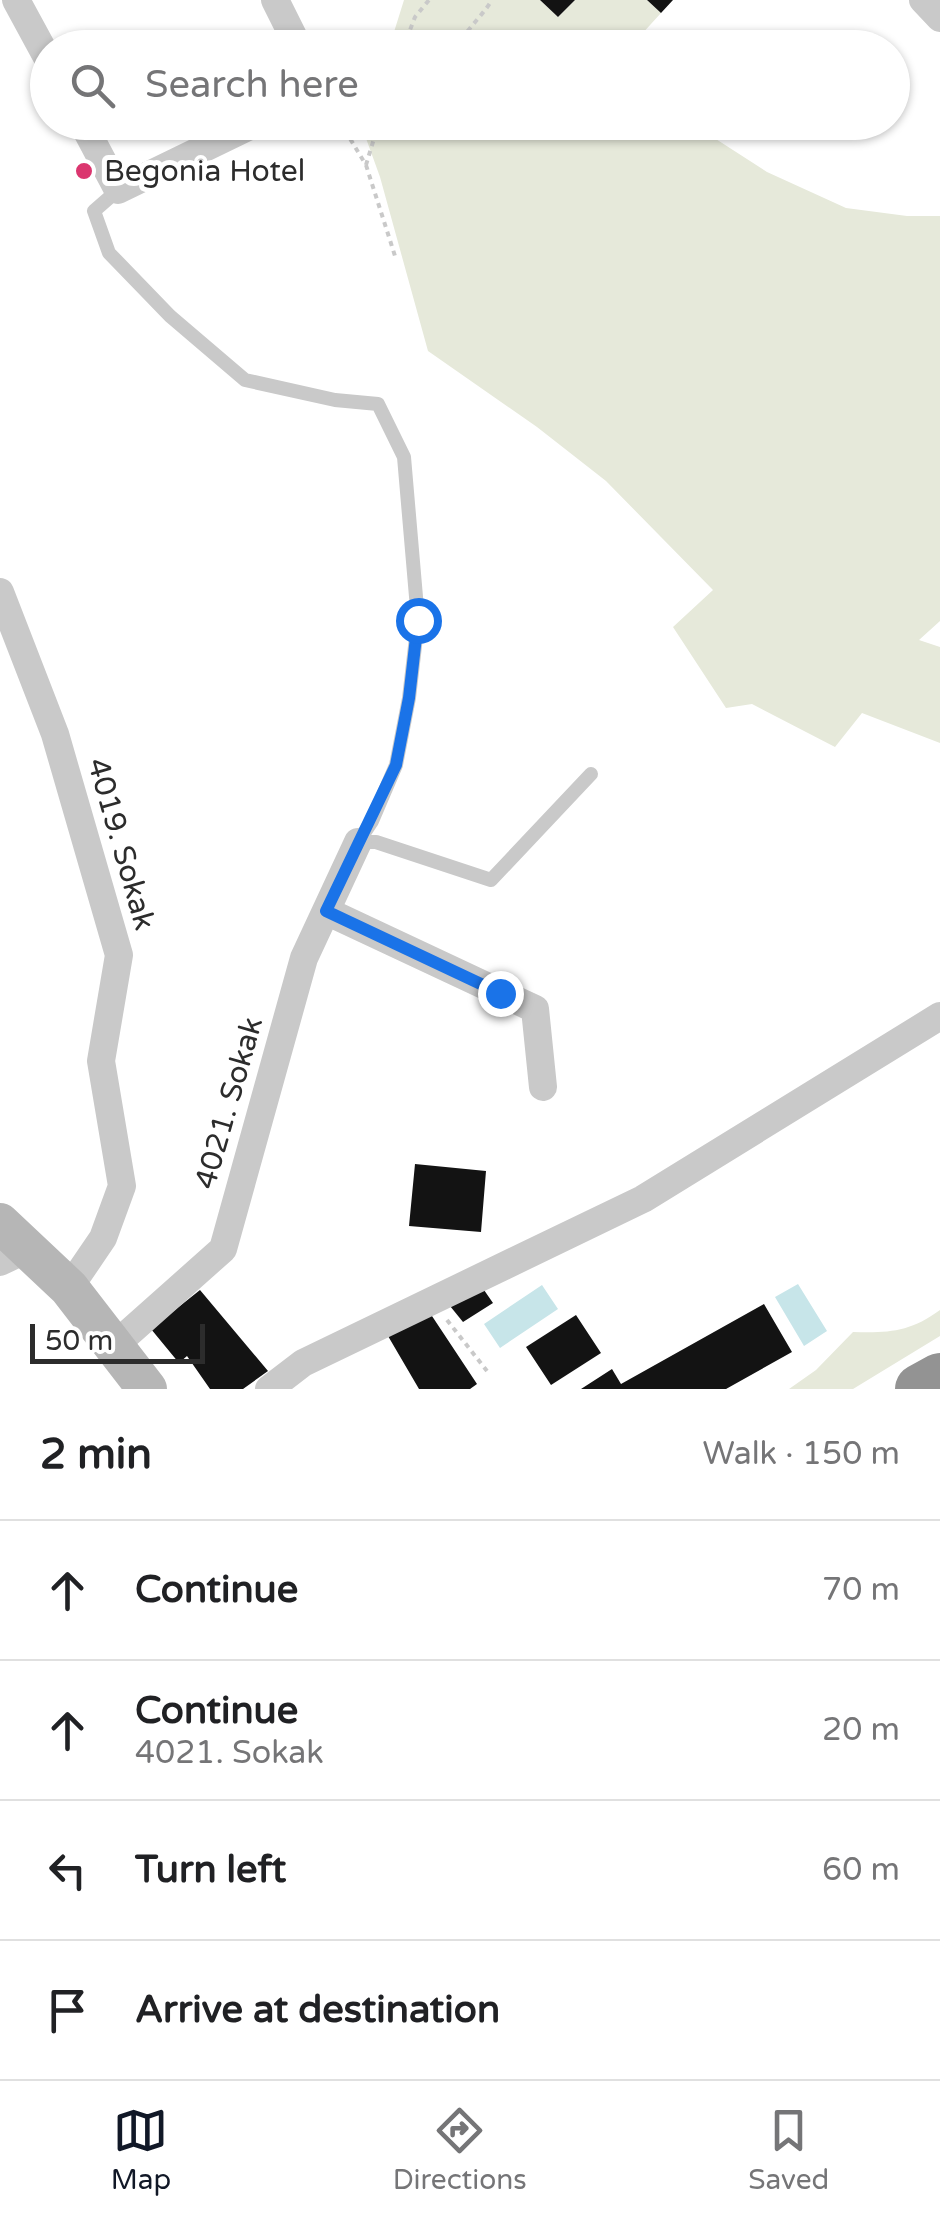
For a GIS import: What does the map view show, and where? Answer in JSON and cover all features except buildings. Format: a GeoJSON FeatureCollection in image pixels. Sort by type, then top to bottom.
{"type":"FeatureCollection","features":[{"type":"Feature","properties":{"kind":"highway"},"geometry":{"type":"LineString","coordinates":[[920,1389],[940,1378]]}},
{"type":"Feature","properties":{"kind":"street"},"geometry":{"type":"LineString","coordinates":[[16,0],[33,30]]}},
{"type":"Feature","properties":{"kind":"street"},"geometry":{"type":"LineString","coordinates":[[275,0],[290,30]]}},
{"type":"Feature","properties":{"kind":"street"},"geometry":{"type":"LineString","coordinates":[[923,0],[940,18]]}},
{"type":"Feature","properties":{"kind":"street"},"geometry":{"type":"LineString","coordinates":[[92,140],[118,190],[221,140]]}},
{"type":"Feature","properties":{"kind":"street","name":"4019. Sokak"},"geometry":{"type":"LineString","coordinates":[[0,592],[55,734],[118,955],[101,1061],[122,1186],[102,1238],[69,1288]]}},
{"type":"Feature","properties":{"kind":"street","name":"4021. Sokak"},"geometry":{"type":"LineString","coordinates":[[114,1346],[223,1249],[304,958],[358,842]]}},
{"type":"Feature","properties":{"kind":"street"},"geometry":{"type":"LineString","coordinates":[[326,911],[535,1009],[543,1087]]}},
{"type":"Feature","properties":{"kind":"street"},"geometry":{"type":"LineString","coordinates":[[269,1389],[304,1363],[643,1199],[940,1016]]}},
{"type":"Feature","properties":{"kind":"street"},"geometry":{"type":"LineString","coordinates":[[9,1245],[69,1288],[147,1389]]}},
{"type":"Feature","properties":{"kind":"lane"},"geometry":{"type":"LineString","coordinates":[[118,190],[94,210],[108,253],[170,316],[245,380],[336,400],[378,404],[404,457],[418,620],[409,698],[396,765],[372,821],[358,842]]}},
{"type":"Feature","properties":{"kind":"lane"},"geometry":{"type":"LineString","coordinates":[[358,842],[376,842],[491,880],[591,774]]}},
{"type":"Feature","properties":{"kind":"path"},"geometry":{"type":"LineString","coordinates":[[410,30],[415,17],[430,0]]}},
{"type":"Feature","properties":{"kind":"path"},"geometry":{"type":"LineString","coordinates":[[468,30],[480,20],[492,0]]}},
{"type":"Feature","properties":{"kind":"path"},"geometry":{"type":"LineString","coordinates":[[351,140],[366,166],[394,256]]}},
{"type":"Feature","properties":{"kind":"path"},"geometry":{"type":"LineString","coordinates":[[366,166],[374,140]]}},
{"type":"Feature","properties":{"kind":"path"},"geometry":{"type":"LineString","coordinates":[[431,1301],[487,1371]]}},
{"type":"Feature","properties":{"kind":"shaded area"},"geometry":{"type":"Polygon","coordinates":[[[404,0],[540,0],[558,17],[575,0],[647,0],[661,13],[646,30],[395,30],[404,0]]]}},
{"type":"Feature","properties":{"kind":"shaded area"},"geometry":{"type":"Polygon","coordinates":[[[367,140],[717,140],[767,172],[846,208],[940,216],[940,621],[919,640],[940,647],[940,743],[862,713],[835,747],[752,704],[726,708],[673,627],[713,590],[606,481],[428,351],[367,140]]]}},
{"type":"Feature","properties":{"kind":"shaded area"},"geometry":{"type":"Polygon","coordinates":[[[940,1310],[940,1336],[853,1389],[789,1389],[816,1370],[853,1332],[899,1330],[940,1310]]]}},
{"type":"Feature","properties":{"kind":"water"},"geometry":{"type":"Polygon","coordinates":[[[798,1284],[827,1331],[804,1346],[775,1297],[798,1284]]]}},
{"type":"Feature","properties":{"kind":"water"},"geometry":{"type":"Polygon","coordinates":[[[542,1285],[558,1309],[500,1348],[484,1324],[542,1285]]]}},
{"type":"Feature","properties":{"kind":"place","name":"Begonia Hotel"},"geometry":{"type":"Point","coordinates":[84,171]}},
{"type":"Feature","properties":{"kind":"route"},"geometry":{"type":"LineString","coordinates":[[418,620],[396,765],[326,911],[500,993]]}}]}
